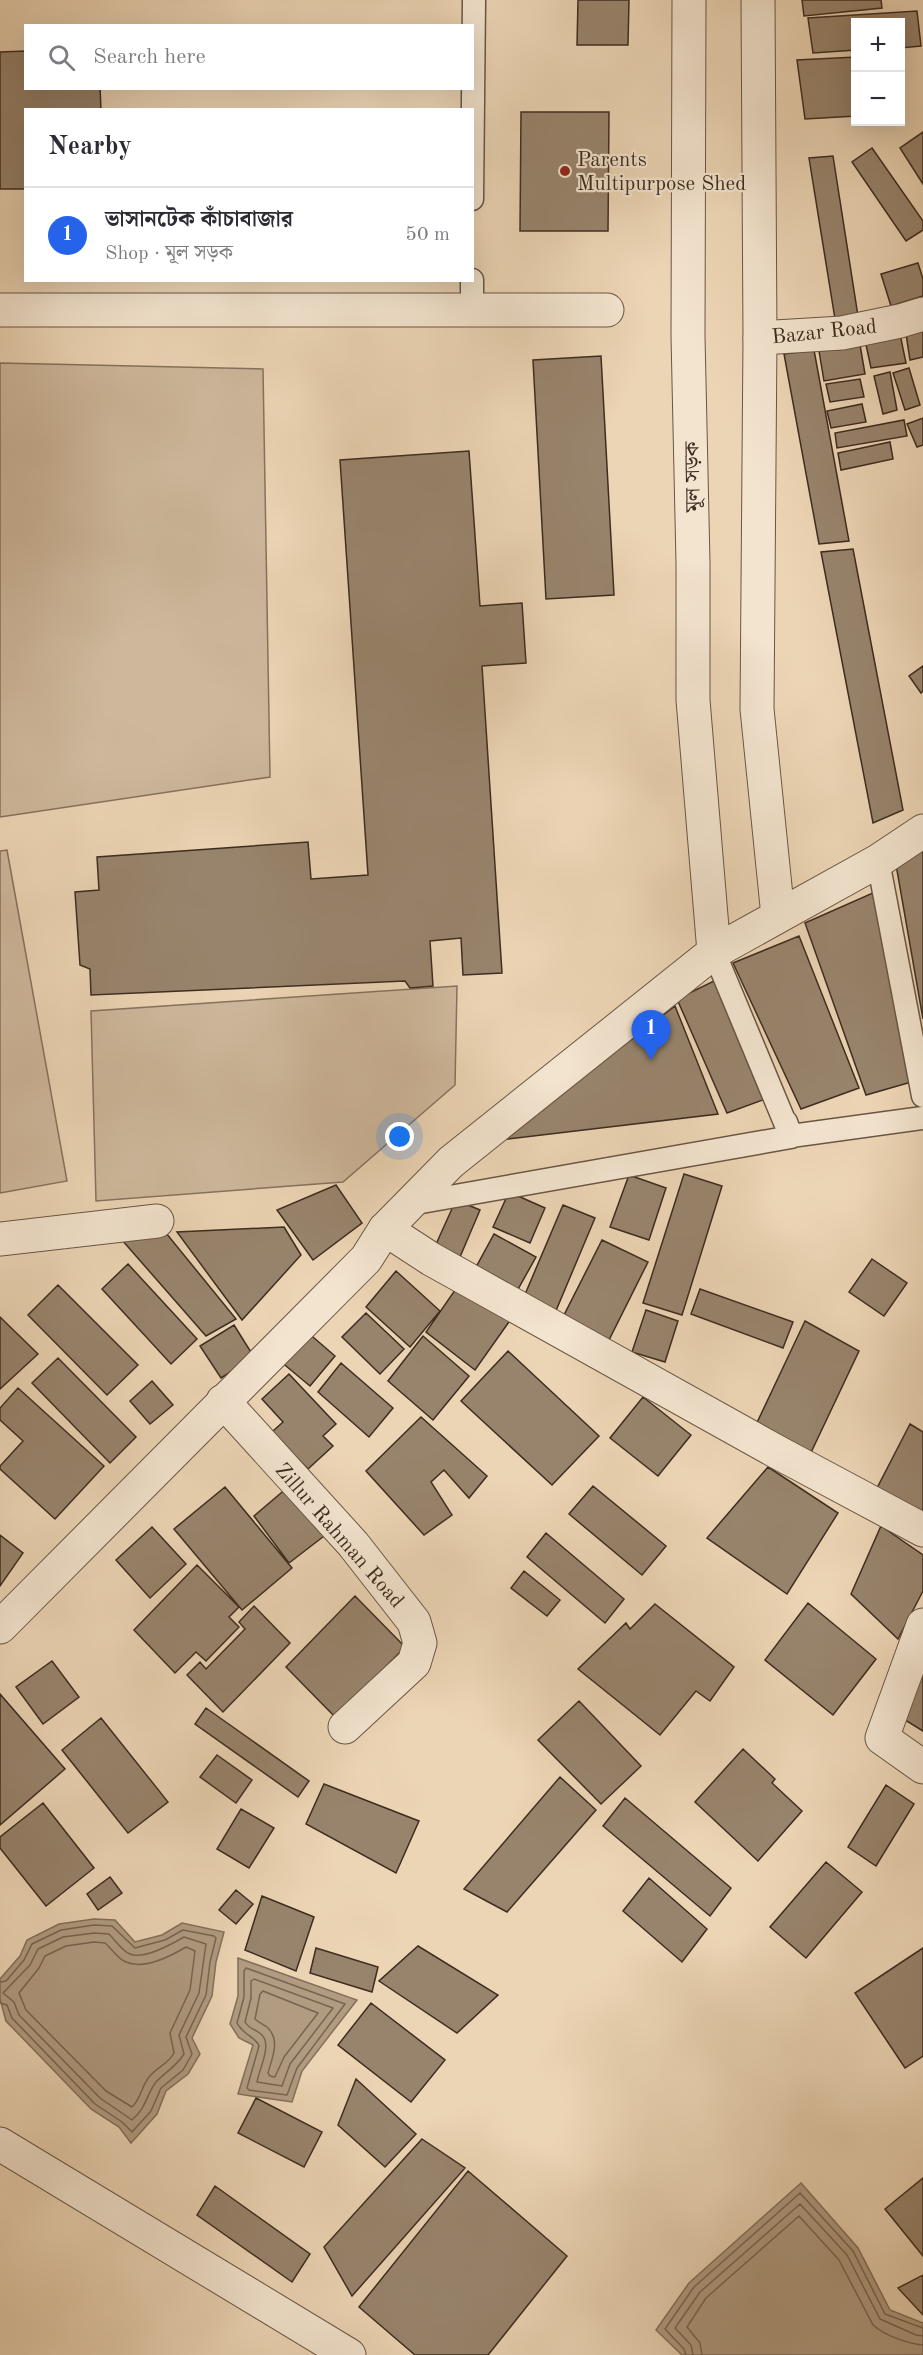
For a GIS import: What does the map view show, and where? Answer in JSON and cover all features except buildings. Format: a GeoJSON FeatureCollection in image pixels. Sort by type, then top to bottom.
{"type":"FeatureCollection","features":[{"type":"Feature","properties":{"kind":"street","name":"মূল সড়ক"},"geometry":{"type":"LineString","coordinates":[[689,0],[688,336],[693,563],[693,700],[718,963]]}},
{"type":"Feature","properties":{"kind":"street"},"geometry":{"type":"LineString","coordinates":[[758,0],[760,338],[757,709],[778,916]]}},
{"type":"Feature","properties":{"kind":"street"},"geometry":{"type":"LineString","coordinates":[[0,310],[472,296],[606,310]]}},
{"type":"Feature","properties":{"kind":"street","name":"Bazar Road"},"geometry":{"type":"LineString","coordinates":[[760,338],[842,333],[923,314]]}},
{"type":"Feature","properties":{"kind":"street"},"geometry":{"type":"LineString","coordinates":[[0,1627],[366,1259],[385,1229],[451,1162],[778,916],[878,861],[923,831]]}},
{"type":"Feature","properties":{"kind":"street"},"geometry":{"type":"LineString","coordinates":[[0,1239],[157,1221]]}},
{"type":"Feature","properties":{"kind":"street"},"geometry":{"type":"LineString","coordinates":[[385,1229],[432,1259],[779,1453],[923,1530]]}},
{"type":"Feature","properties":{"kind":"street","name":"Zillur Rahman Road"},"geometry":{"type":"LineString","coordinates":[[223,1401],[353,1544],[414,1622],[420,1643],[414,1663],[345,1727]]}},
{"type":"Feature","properties":{"kind":"street"},"geometry":{"type":"LineString","coordinates":[[923,1625],[882,1738],[923,1767]]}},
{"type":"Feature","properties":{"kind":"street"},"geometry":{"type":"LineString","coordinates":[[0,2144],[349,2355]]}},
{"type":"Feature","properties":{"kind":"lane"},"geometry":{"type":"LineString","coordinates":[[474,0],[474,24]]}},
{"type":"Feature","properties":{"kind":"lane"},"geometry":{"type":"LineString","coordinates":[[473,90],[473,108]]}},
{"type":"Feature","properties":{"kind":"lane"},"geometry":{"type":"LineString","coordinates":[[878,861],[923,1096]]}},
{"type":"Feature","properties":{"kind":"lane"},"geometry":{"type":"LineString","coordinates":[[718,963],[791,1136],[923,1118]]}},
{"type":"Feature","properties":{"kind":"lane"},"geometry":{"type":"LineString","coordinates":[[410,1204],[791,1137],[732,996]]}},
{"type":"Feature","properties":{"kind":"shaded area"},"geometry":{"type":"Polygon","coordinates":[[[0,363],[263,369],[270,777],[0,817],[0,363]]]}},
{"type":"Feature","properties":{"kind":"shaded area"},"geometry":{"type":"Polygon","coordinates":[[[7,850],[67,1181],[0,1193],[0,851],[7,850]]]}},
{"type":"Feature","properties":{"kind":"shaded area"},"geometry":{"type":"Polygon","coordinates":[[[457,986],[455,1085],[343,1182],[96,1201],[91,1011],[457,986]]]}},
{"type":"Feature","properties":{"kind":"water"},"geometry":{"type":"Polygon","coordinates":[[[94,1919],[115,1920],[135,1942],[162,1935],[182,1923],[224,1932],[216,1962],[212,1996],[192,2038],[200,2054],[188,2074],[166,2091],[157,2114],[131,2143],[119,2127],[91,2109],[6,2021],[0,1999],[0,1979],[20,1956],[27,1940],[59,1924],[94,1919]]]}},
{"type":"Feature","properties":{"kind":"water"},"geometry":{"type":"Polygon","coordinates":[[[238,1958],[357,2000],[302,2071],[292,2102],[238,2094],[253,2045],[239,2038],[230,2024],[238,1996],[238,1958]]]}},
{"type":"Feature","properties":{"kind":"water"},"geometry":{"type":"Polygon","coordinates":[[[801,2183],[858,2248],[890,2310],[923,2323],[923,2355],[682,2355],[656,2330],[689,2283],[801,2183]]]}},
{"type":"Feature","properties":{"kind":"place","name":"Parents Multipurpose Shed"},"geometry":{"type":"Point","coordinates":[565,171]}},
{"type":"Feature","properties":{"kind":"place","name":"ভাসানটেক কাঁচাবাজার"},"geometry":{"type":"Point","coordinates":[651,1060]}}]}
